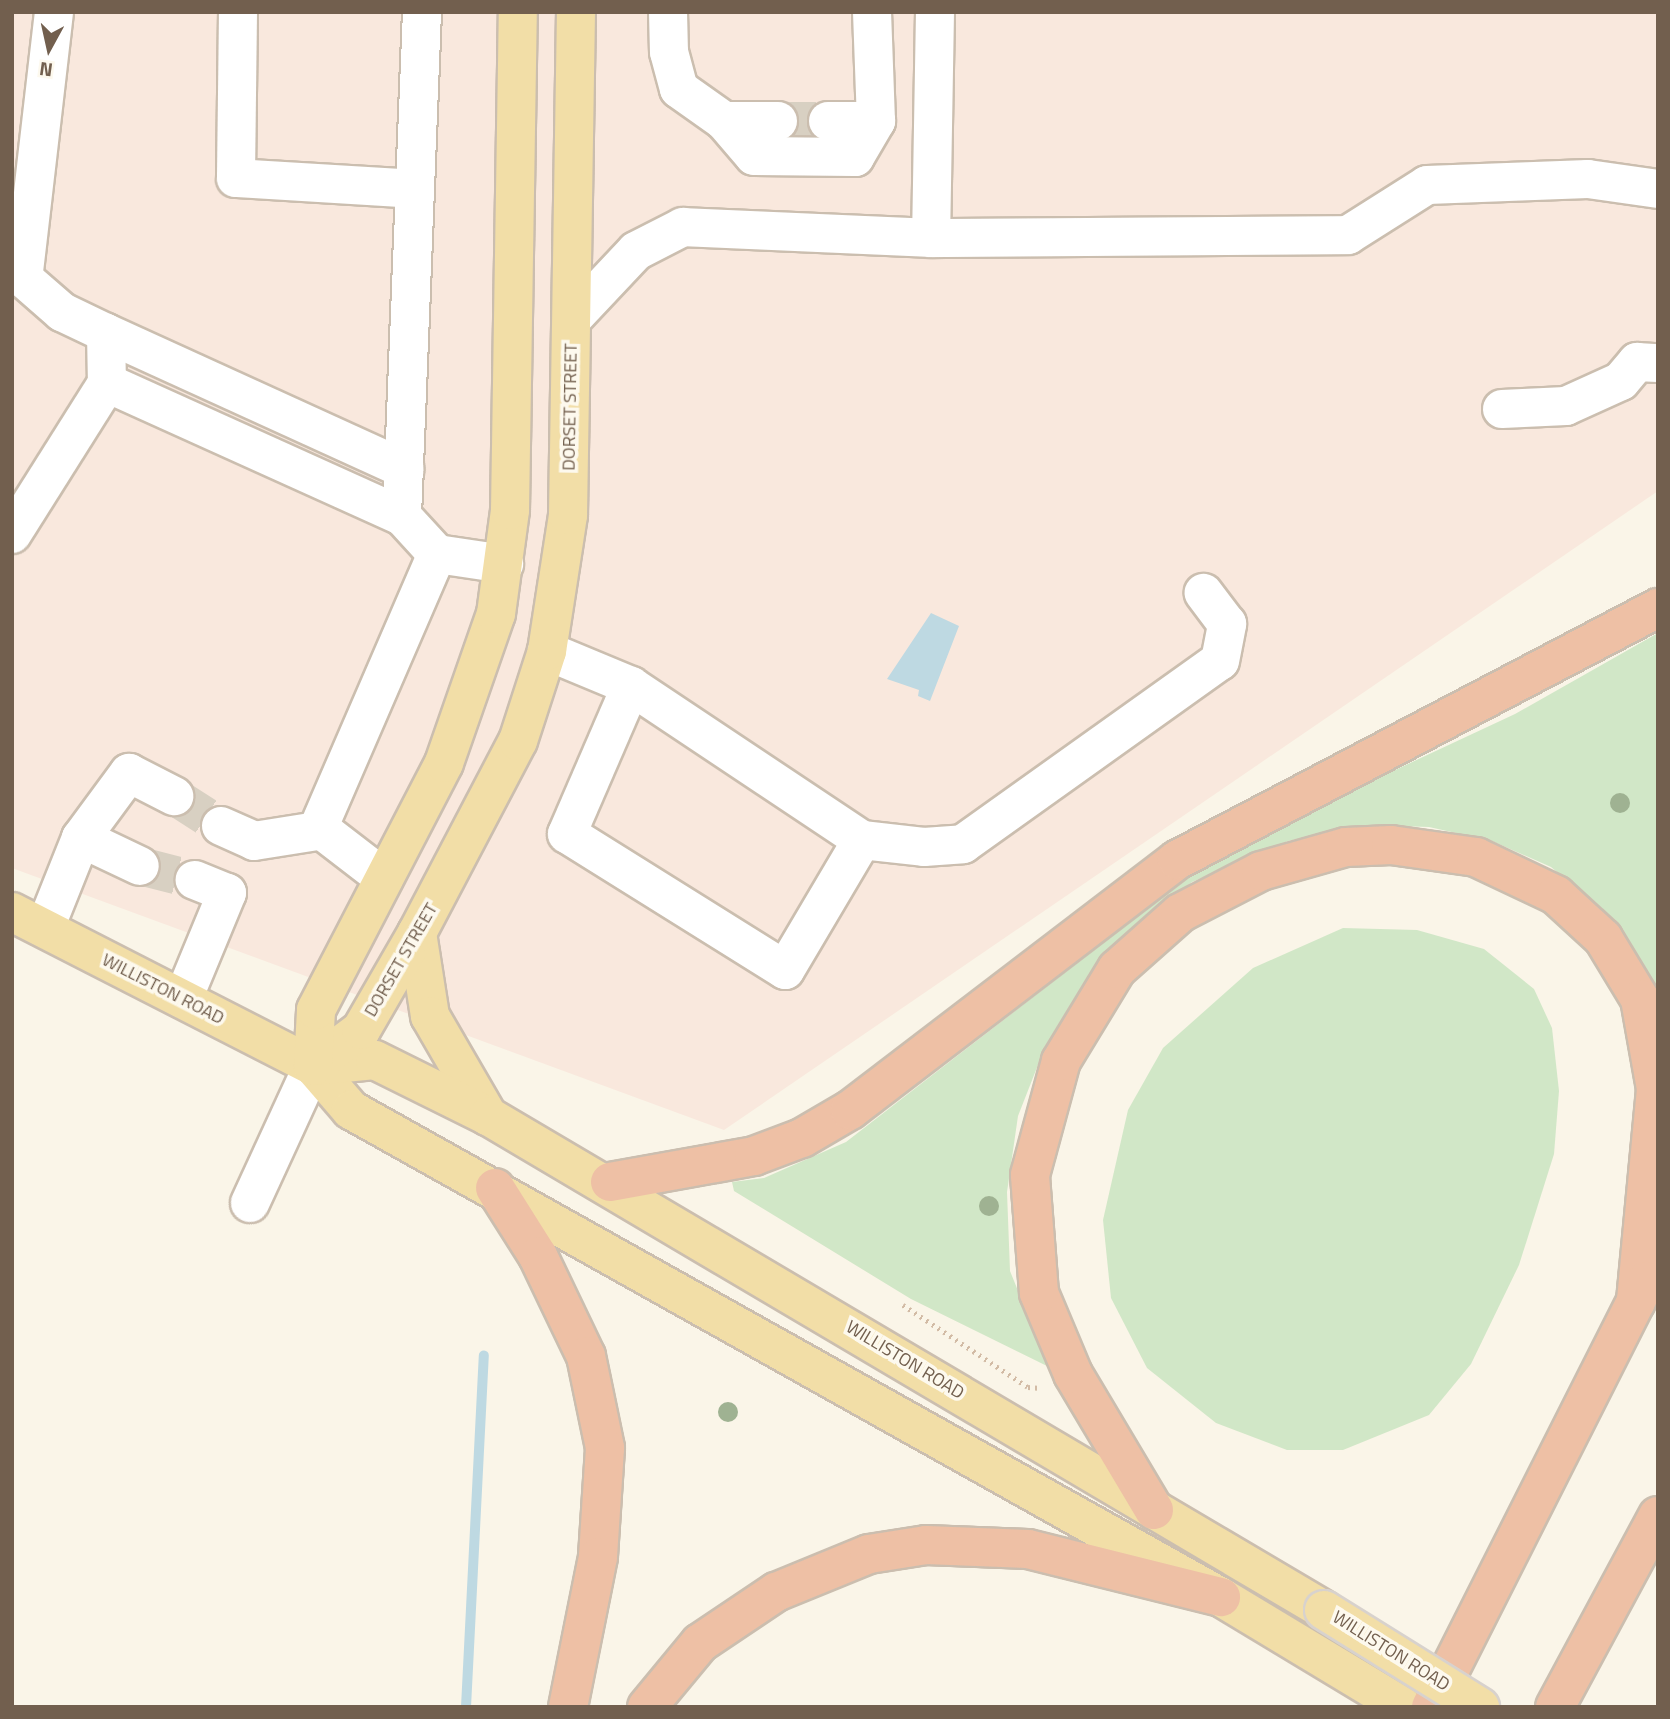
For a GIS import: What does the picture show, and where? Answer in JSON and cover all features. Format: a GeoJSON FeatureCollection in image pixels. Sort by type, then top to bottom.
{"type":"FeatureCollection","features":[{"type":"Feature","properties":{"kind":"highway"},"geometry":{"type":"LineString","coordinates":[[610,1182],[754,1156],[802,1138],[850,1110],[1177,860],[1658,608]]}},
{"type":"Feature","properties":{"kind":"highway"},"geometry":{"type":"LineString","coordinates":[[1154,1510],[1073,1374],[1039,1293],[1030,1175],[1061,1061],[1117,969],[1180,913],[1251,875],[1346,846],[1434,849],[1517,873],[1556,895],[1604,938],[1640,999],[1656,1089],[1636,1302]]}},
{"type":"Feature","properties":{"kind":"highway"},"geometry":{"type":"LineString","coordinates":[[495,1188],[538,1256],[586,1356],[605,1448],[598,1557],[568,1707]]}},
{"type":"Feature","properties":{"kind":"highway"},"geometry":{"type":"LineString","coordinates":[[1431,1707],[1636,1302],[1658,1253]]}},
{"type":"Feature","properties":{"kind":"highway"},"geometry":{"type":"LineString","coordinates":[[1555,1707],[1658,1516]]}},
{"type":"Feature","properties":{"kind":"highway"},"geometry":{"type":"LineString","coordinates":[[647,1707],[700,1643],[776,1591],[869,1554],[926,1545],[1028,1549],[1222,1597]]}},
{"type":"Feature","properties":{"kind":"main road"},"geometry":{"type":"LineString","coordinates":[[313,1066],[316,1010],[462,722],[496,614],[504,564],[515,342],[518,12]]}},
{"type":"Feature","properties":{"kind":"main road","name":"DORSET STREET"},"geometry":{"type":"LineString","coordinates":[[313,1066],[361,1031],[417,933],[497,786],[547,651],[563,570],[572,319],[576,12]]}},
{"type":"Feature","properties":{"kind":"main road"},"geometry":{"type":"LineString","coordinates":[[504,564],[563,570]]}},
{"type":"Feature","properties":{"kind":"main road","name":"WILLISTON ROAD"},"geometry":{"type":"LineString","coordinates":[[28,920],[313,1066],[351,1110],[495,1188],[1222,1597],[1403,1707]]}},
{"type":"Feature","properties":{"kind":"main road"},"geometry":{"type":"LineString","coordinates":[[417,933],[430,1016],[488,1116]]}},
{"type":"Feature","properties":{"kind":"main road","name":"WILLISTON ROAD"},"geometry":{"type":"LineString","coordinates":[[313,1066],[374,1060],[488,1116],[610,1182],[1154,1510],[1324,1609],[1480,1707]]}},
{"type":"Feature","properties":{"kind":"lane"},"geometry":{"type":"LineString","coordinates":[[54,12],[23,278],[62,312],[404,469]]}},
{"type":"Feature","properties":{"kind":"lane"},"geometry":{"type":"LineString","coordinates":[[238,12],[236,178],[415,188]]}},
{"type":"Feature","properties":{"kind":"lane"},"geometry":{"type":"LineString","coordinates":[[402,516],[422,12]]}},
{"type":"Feature","properties":{"kind":"lane"},"geometry":{"type":"LineString","coordinates":[[668,12],[668,52],[679,89],[724,121],[754,156],[855,157],[876,121],[872,12]]}},
{"type":"Feature","properties":{"kind":"lane"},"geometry":{"type":"LineString","coordinates":[[931,238],[935,12]]}},
{"type":"Feature","properties":{"kind":"lane"},"geometry":{"type":"LineString","coordinates":[[724,121],[778,121]]}},
{"type":"Feature","properties":{"kind":"lane"},"geometry":{"type":"LineString","coordinates":[[828,121],[876,121]]}},
{"type":"Feature","properties":{"kind":"lane"},"geometry":{"type":"LineString","coordinates":[[572,319],[636,251],[683,227],[931,238],[1348,235],[1427,185],[1588,179],[1658,189]]}},
{"type":"Feature","properties":{"kind":"lane"},"geometry":{"type":"LineString","coordinates":[[12,534],[107,383],[106,333]]}},
{"type":"Feature","properties":{"kind":"lane"},"geometry":{"type":"LineString","coordinates":[[1502,409],[1566,406],[1621,382],[1648,362]]}},
{"type":"Feature","properties":{"kind":"lane"},"geometry":{"type":"LineString","coordinates":[[107,383],[402,516],[437,554],[504,564]]}},
{"type":"Feature","properties":{"kind":"lane"},"geometry":{"type":"LineString","coordinates":[[319,828],[437,554]]}},
{"type":"Feature","properties":{"kind":"lane"},"geometry":{"type":"LineString","coordinates":[[547,651],[631,686],[862,840],[924,847],[963,844],[1220,661],[1227,624],[1204,593]]}},
{"type":"Feature","properties":{"kind":"lane"},"geometry":{"type":"LineString","coordinates":[[631,686],[567,834],[785,970],[862,840]]}},
{"type":"Feature","properties":{"kind":"lane"},"geometry":{"type":"LineString","coordinates":[[28,920],[81,838],[128,773],[174,796]]}},
{"type":"Feature","properties":{"kind":"lane"},"geometry":{"type":"LineString","coordinates":[[183,999],[211,887],[238,834],[319,828],[384,878]]}},
{"type":"Feature","properties":{"kind":"lane"},"geometry":{"type":"LineString","coordinates":[[81,838],[140,866]]}},
{"type":"Feature","properties":{"kind":"lane"},"geometry":{"type":"LineString","coordinates":[[250,1203],[313,1066]]}},
{"type":"Feature","properties":{"kind":"path"},"geometry":{"type":"LineString","coordinates":[[903,1305],[1028,1387],[1055,1383]]}},
{"type":"Feature","properties":{"kind":"shaded area"},"geometry":{"type":"Polygon","coordinates":[[[12,12],[1658,12],[1658,491],[724,1130],[12,868],[12,12]]]}},
{"type":"Feature","properties":{"kind":"green space"},"geometry":{"type":"Polygon","coordinates":[[[1658,633],[1658,1011],[1634,954],[1599,907],[1551,867],[1492,841],[1429,827],[1366,825],[1288,841],[1192,882],[1134,926],[1083,984],[1045,1047],[1018,1116],[1007,1192],[1010,1271],[1049,1367],[911,1299],[734,1191],[732,1182],[764,1178],[846,1142],[1188,877],[1333,799],[1515,714],[1658,633]]]}},
{"type":"Feature","properties":{"kind":"green space"},"geometry":{"type":"Polygon","coordinates":[[[1343,928],[1417,930],[1484,949],[1534,989],[1552,1028],[1559,1091],[1554,1154],[1519,1265],[1471,1364],[1429,1415],[1343,1450],[1287,1450],[1216,1423],[1147,1368],[1111,1298],[1103,1220],[1128,1110],[1163,1048],[1253,968],[1343,928]]]}},
{"type":"Feature","properties":{"kind":"water"},"geometry":{"type":"Polygon","coordinates":[[[931,613],[959,626],[930,701],[918,696],[919,690],[887,679],[931,613]]]}},
{"type":"Feature","properties":{"kind":"waterway"},"geometry":{"type":"LineString","coordinates":[[466,1707],[484,1355]]}},
{"type":"Feature","properties":{"kind":"tunnel"},"geometry":{"type":"LineString","coordinates":[[778,121],[828,121]]}},
{"type":"Feature","properties":{"kind":"tunnel"},"geometry":{"type":"LineString","coordinates":[[174,796],[221,826]]}},
{"type":"Feature","properties":{"kind":"tunnel"},"geometry":{"type":"LineString","coordinates":[[140,866],[195,880]]}}]}
